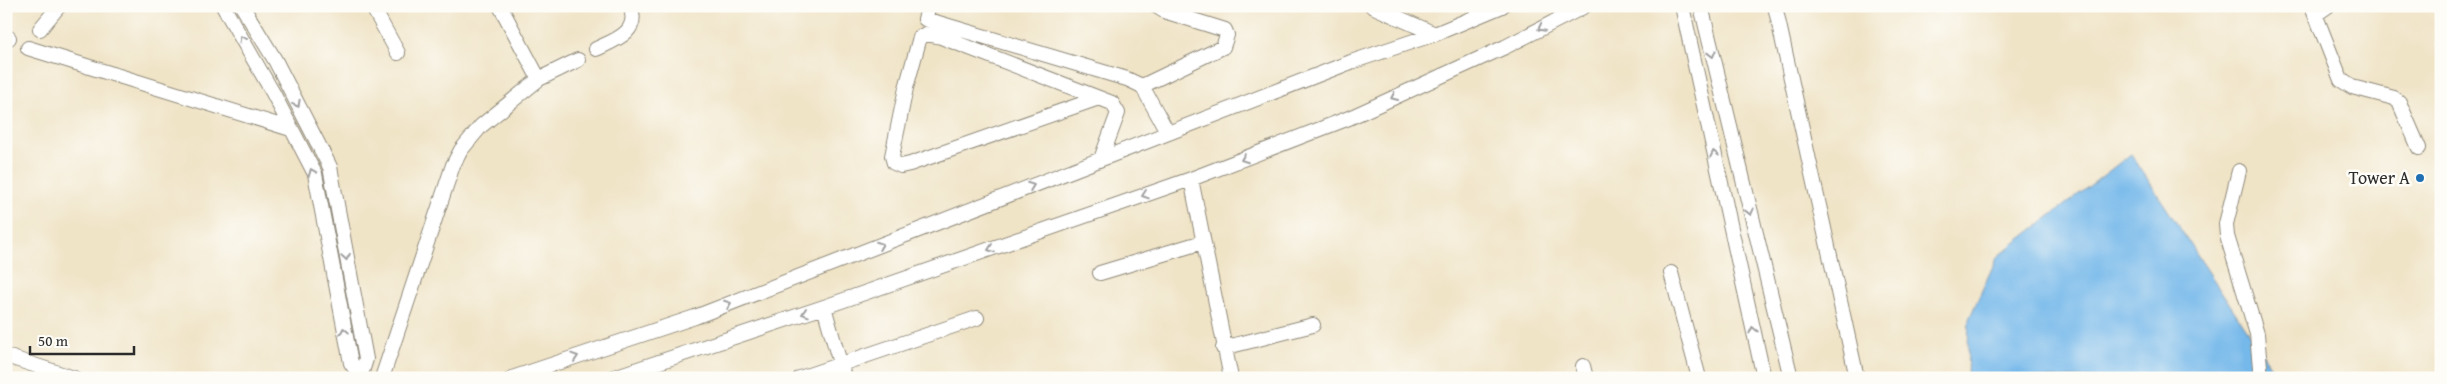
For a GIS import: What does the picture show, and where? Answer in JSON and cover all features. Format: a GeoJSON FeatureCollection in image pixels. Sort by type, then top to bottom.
{"type":"FeatureCollection","features":[{"type":"Feature","properties":{"kind":"street"},"geometry":{"type":"LineString","coordinates":[[40,29],[59,6]]}},
{"type":"Feature","properties":{"kind":"street"},"geometry":{"type":"LineString","coordinates":[[223,6],[273,93],[314,174],[350,363],[362,376]]}},
{"type":"Feature","properties":{"kind":"street"},"geometry":{"type":"LineString","coordinates":[[242,6],[275,60],[330,167],[366,359],[362,376]]}},
{"type":"Feature","properties":{"kind":"street"},"geometry":{"type":"LineString","coordinates":[[372,6],[398,53]]}},
{"type":"Feature","properties":{"kind":"street"},"geometry":{"type":"LineString","coordinates":[[500,6],[539,79]]}},
{"type":"Feature","properties":{"kind":"street"},"geometry":{"type":"LineString","coordinates":[[596,49],[619,38],[632,27],[634,17],[630,6]]}},
{"type":"Feature","properties":{"kind":"street"},"geometry":{"type":"LineString","coordinates":[[929,6],[925,19],[1119,77],[1142,86],[1168,133]]}},
{"type":"Feature","properties":{"kind":"street"},"geometry":{"type":"LineString","coordinates":[[1142,86],[1223,46],[1228,35],[1225,30],[1173,14],[1156,6]]}},
{"type":"Feature","properties":{"kind":"street"},"geometry":{"type":"LineString","coordinates":[[1372,6],[1435,34]]}},
{"type":"Feature","properties":{"kind":"street"},"geometry":{"type":"LineString","coordinates":[[512,378],[695,317],[1351,62],[1435,34],[1477,11],[1502,6]]}},
{"type":"Feature","properties":{"kind":"street"},"geometry":{"type":"LineString","coordinates":[[611,378],[632,374],[1191,179],[1348,118],[1505,47],[1585,6]]}},
{"type":"Feature","properties":{"kind":"street"},"geometry":{"type":"LineString","coordinates":[[1682,6],[1764,378]]}},
{"type":"Feature","properties":{"kind":"street"},"geometry":{"type":"LineString","coordinates":[[1701,6],[1791,378]]}},
{"type":"Feature","properties":{"kind":"street"},"geometry":{"type":"LineString","coordinates":[[1775,6],[1857,378]]}},
{"type":"Feature","properties":{"kind":"street"},"geometry":{"type":"LineString","coordinates":[[2328,6],[2314,11],[2341,80],[2352,87],[2394,98],[2399,102],[2419,148]]}},
{"type":"Feature","properties":{"kind":"street"},"geometry":{"type":"LineString","coordinates":[[1099,98],[910,164],[901,166],[894,163],[892,156],[908,79],[920,37],[926,34],[941,38],[1099,98],[1112,103],[1118,114],[1101,159]]}},
{"type":"Feature","properties":{"kind":"street"},"geometry":{"type":"LineString","coordinates":[[28,48],[291,129]]}},
{"type":"Feature","properties":{"kind":"street"},"geometry":{"type":"LineString","coordinates":[[382,378],[457,158],[480,126],[539,79],[578,60]]}},
{"type":"Feature","properties":{"kind":"street"},"geometry":{"type":"LineString","coordinates":[[2239,171],[2226,224],[2227,236],[2257,334],[2261,378]]}},
{"type":"Feature","properties":{"kind":"street"},"geometry":{"type":"LineString","coordinates":[[1191,179],[1223,348],[1231,378]]}},
{"type":"Feature","properties":{"kind":"street"},"geometry":{"type":"LineString","coordinates":[[1100,273],[1202,242]]}},
{"type":"Feature","properties":{"kind":"street"},"geometry":{"type":"LineString","coordinates":[[1671,274],[1699,378]]}},
{"type":"Feature","properties":{"kind":"street"},"geometry":{"type":"LineString","coordinates":[[824,307],[843,374]]}},
{"type":"Feature","properties":{"kind":"street"},"geometry":{"type":"LineString","coordinates":[[800,378],[843,374],[977,318]]}},
{"type":"Feature","properties":{"kind":"street"},"geometry":{"type":"LineString","coordinates":[[1223,348],[1312,326]]}},
{"type":"Feature","properties":{"kind":"street"},"geometry":{"type":"LineString","coordinates":[[6,356],[74,378]]}},
{"type":"Feature","properties":{"kind":"water"},"geometry":{"type":"Polygon","coordinates":[[[2131,154],[2273,370],[2262,378],[1967,378],[1969,319],[1997,257],[2131,154]]]}},
{"type":"Feature","properties":{"kind":"place","name":"Tower A"},"geometry":{"type":"Point","coordinates":[2420,178]}}]}
